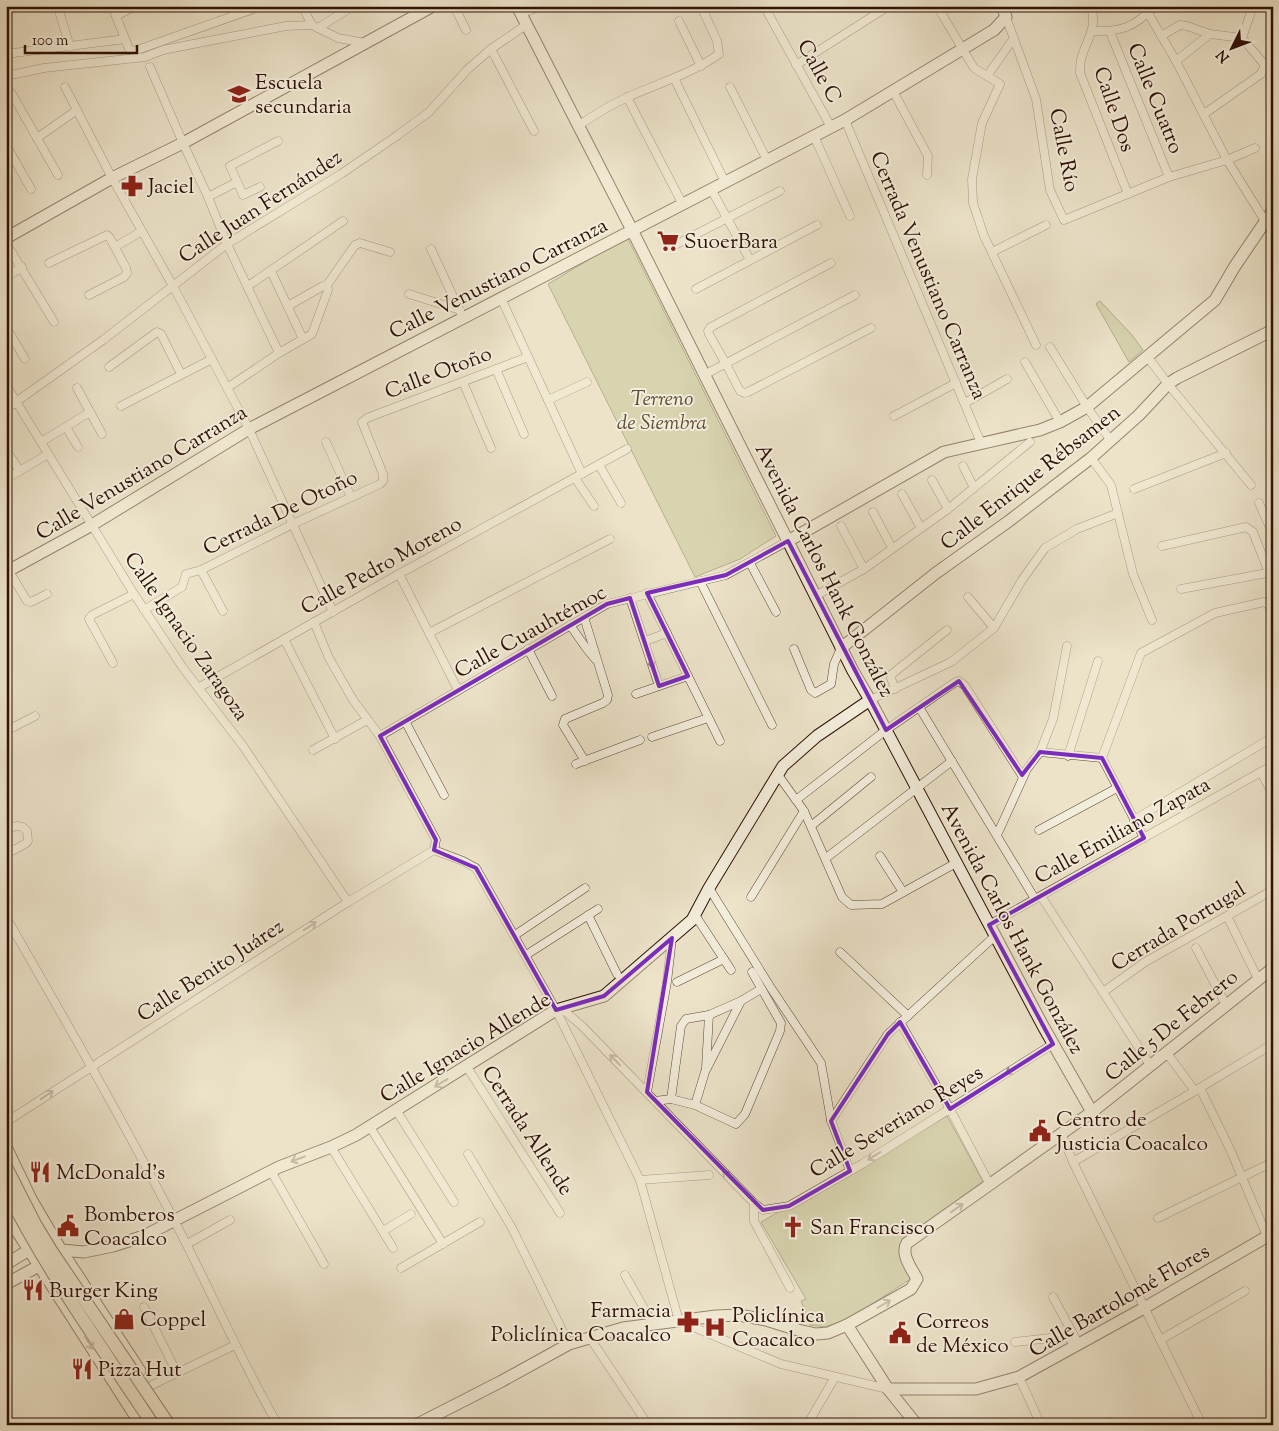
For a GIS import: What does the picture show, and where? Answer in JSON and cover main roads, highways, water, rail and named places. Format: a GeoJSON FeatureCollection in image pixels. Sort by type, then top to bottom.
{"type":"FeatureCollection","features":[{"type":"Feature","properties":{"kind":"main road"},"geometry":{"type":"LineString","coordinates":[[6,1168],[52,1252],[169,1425]]}},
{"type":"Feature","properties":{"kind":"main road"},"geometry":{"type":"LineString","coordinates":[[6,1189],[55,1274],[153,1425]]}},
{"type":"Feature","properties":{"kind":"place","name":"Escuela secundaria"},"geometry":{"type":"Point","coordinates":[239,94]}},
{"type":"Feature","properties":{"kind":"place","name":"Jaciel"},"geometry":{"type":"Point","coordinates":[132,186]}},
{"type":"Feature","properties":{"kind":"place","name":"SuoerBara"},"geometry":{"type":"Point","coordinates":[668,241]}},
{"type":"Feature","properties":{"kind":"place","name":"Centro de Justicia Coacalco"},"geometry":{"type":"Point","coordinates":[1040,1131]}},
{"type":"Feature","properties":{"kind":"place","name":"McDonald's"},"geometry":{"type":"Point","coordinates":[40,1172]}},
{"type":"Feature","properties":{"kind":"place","name":"Bomberos Coacalco"},"geometry":{"type":"Point","coordinates":[68,1226]}},
{"type":"Feature","properties":{"kind":"place","name":"San Francisco"},"geometry":{"type":"Point","coordinates":[793,1227]}},
{"type":"Feature","properties":{"kind":"place","name":"Burger King"},"geometry":{"type":"Point","coordinates":[33,1290]}},
{"type":"Feature","properties":{"kind":"place","name":"Coppel"},"geometry":{"type":"Point","coordinates":[124,1319]}},
{"type":"Feature","properties":{"kind":"place","name":"Farmacia Policlínica Coacalco"},"geometry":{"type":"Point","coordinates":[688,1322]}},
{"type":"Feature","properties":{"kind":"place","name":"Policlínica Coacalco"},"geometry":{"type":"Point","coordinates":[715,1327]}},
{"type":"Feature","properties":{"kind":"place","name":"Correos de México"},"geometry":{"type":"Point","coordinates":[900,1333]}},
{"type":"Feature","properties":{"kind":"place","name":"Pizza Hut"},"geometry":{"type":"Point","coordinates":[82,1369]}},
{"type":"Feature","properties":{"kind":"park label","name":"Terreno de Siembra"},"geometry":{"type":"Point","coordinates":[662,410]}}]}
